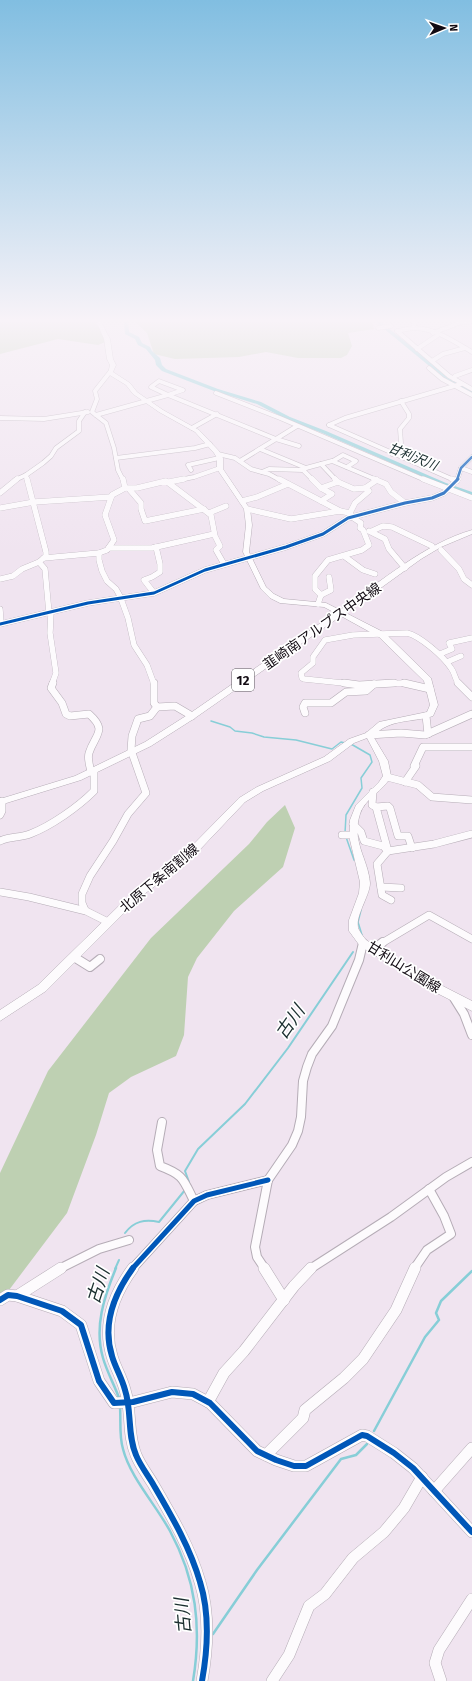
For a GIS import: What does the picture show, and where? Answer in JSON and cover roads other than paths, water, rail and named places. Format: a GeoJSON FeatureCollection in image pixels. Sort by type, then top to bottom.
{"type":"FeatureCollection","features":[{"type":"Feature","properties":{"kind":"main road"},"geometry":{"type":"LineString","coordinates":[[140,396],[165,414],[192,428],[200,434],[219,456],[220,468],[247,509],[249,526],[246,552],[263,588],[272,596],[288,602],[326,604],[382,635],[428,680],[434,706],[430,714],[385,723],[380,725],[369,735],[385,764],[387,777]]}},
{"type":"Feature","properties":{"kind":"main road","name":"韮崎南アルプス中央線"},"geometry":{"type":"LineString","coordinates":[[1,802],[50,788],[93,772],[132,754],[192,716],[405,568],[439,546],[472,532]]}},
{"type":"Feature","properties":{"kind":"main road","name":"北原下条南割線"},"geometry":{"type":"LineString","coordinates":[[0,1016],[42,988],[136,895],[188,856],[242,800],[260,789],[327,759],[349,742],[369,735]]}},
{"type":"Feature","properties":{"kind":"main road","name":"甘利山公園線"},"geometry":{"type":"LineString","coordinates":[[387,777],[384,783],[362,802],[348,835],[365,882],[353,926],[354,931],[363,943],[430,985],[472,1006]]}},
{"type":"Feature","properties":{"kind":"street"},"geometry":{"type":"LineString","coordinates":[[94,413],[94,404],[97,399],[96,396]]}},
{"type":"Feature","properties":{"kind":"street"},"geometry":{"type":"LineString","coordinates":[[0,418],[42,419],[74,413],[94,413],[162,396]]}},
{"type":"Feature","properties":{"kind":"street"},"geometry":{"type":"LineString","coordinates":[[172,396],[276,439],[299,446]]}},
{"type":"Feature","properties":{"kind":"street"},"geometry":{"type":"LineString","coordinates":[[223,396],[257,408],[472,498]]}},
{"type":"Feature","properties":{"kind":"street"},"geometry":{"type":"LineString","coordinates":[[411,396],[338,420],[329,425],[392,454],[457,481]]}},
{"type":"Feature","properties":{"kind":"street"},"geometry":{"type":"LineString","coordinates":[[392,454],[400,448],[404,441],[400,429],[408,422],[410,416],[400,401]]}},
{"type":"Feature","properties":{"kind":"street"},"geometry":{"type":"LineString","coordinates":[[0,493],[13,481],[26,475],[49,459],[56,448],[79,431],[79,421],[85,412]]}},
{"type":"Feature","properties":{"kind":"street"},"geometry":{"type":"LineString","coordinates":[[94,413],[106,423],[118,470],[127,489],[141,503],[145,521],[204,509]]}},
{"type":"Feature","properties":{"kind":"street"},"geometry":{"type":"LineString","coordinates":[[192,428],[217,414]]}},
{"type":"Feature","properties":{"kind":"street"},"geometry":{"type":"LineString","coordinates":[[240,461],[297,426]]}},
{"type":"Feature","properties":{"kind":"street"},"geometry":{"type":"LineString","coordinates":[[116,458],[195,448],[210,444]]}},
{"type":"Feature","properties":{"kind":"street"},"geometry":{"type":"LineString","coordinates":[[260,449],[305,469],[321,488],[332,494],[321,501]]}},
{"type":"Feature","properties":{"kind":"street"},"geometry":{"type":"LineString","coordinates":[[262,472],[269,469],[305,469],[333,461],[343,455],[356,461],[347,467]]}},
{"type":"Feature","properties":{"kind":"street"},"geometry":{"type":"LineString","coordinates":[[191,470],[188,465],[219,456],[235,458],[251,469],[262,472],[351,515],[361,523],[360,528],[363,530],[369,545],[366,549],[350,552],[344,556],[329,560],[325,569],[314,576],[316,584],[315,589],[321,595]]}},
{"type":"Feature","properties":{"kind":"street"},"geometry":{"type":"LineString","coordinates":[[0,609],[0,624],[88,603],[154,593],[186,577],[323,534],[334,529],[351,515],[385,510],[405,503],[438,496],[457,481],[460,468],[472,457]]}},
{"type":"Feature","properties":{"kind":"street"},"geometry":{"type":"LineString","coordinates":[[333,461],[395,489]]}},
{"type":"Feature","properties":{"kind":"street"},"geometry":{"type":"LineString","coordinates":[[321,464],[338,482],[357,490],[365,488],[377,480]]}},
{"type":"Feature","properties":{"kind":"street"},"geometry":{"type":"LineString","coordinates":[[0,579],[13,576],[42,560],[99,553],[108,548],[113,544],[114,536],[106,522],[104,515],[111,497],[115,492],[194,477],[220,468]]}},
{"type":"Feature","properties":{"kind":"street"},"geometry":{"type":"LineString","coordinates":[[460,468],[472,472]]}},
{"type":"Feature","properties":{"kind":"street"},"geometry":{"type":"LineString","coordinates":[[0,841],[8,837],[32,834],[53,822],[94,791],[93,772],[89,756],[100,734],[97,722],[89,714],[70,716],[66,714],[62,703],[51,688],[56,673],[50,632],[50,613],[45,570],[42,560],[46,552],[26,475]]}},
{"type":"Feature","properties":{"kind":"street"},"geometry":{"type":"LineString","coordinates":[[169,482],[188,499],[197,503],[213,518],[214,534],[220,546],[216,550],[224,564]]}},
{"type":"Feature","properties":{"kind":"street"},"geometry":{"type":"LineString","coordinates":[[321,488],[338,482]]}},
{"type":"Feature","properties":{"kind":"street"},"geometry":{"type":"LineString","coordinates":[[242,501],[257,497],[288,484]]}},
{"type":"Feature","properties":{"kind":"street"},"geometry":{"type":"LineString","coordinates":[[386,484],[387,490],[405,503]]}},
{"type":"Feature","properties":{"kind":"street"},"geometry":{"type":"LineString","coordinates":[[351,515],[355,503],[367,493],[368,489],[365,488]]}},
{"type":"Feature","properties":{"kind":"street"},"geometry":{"type":"LineString","coordinates":[[0,508],[34,502],[111,497]]}},
{"type":"Feature","properties":{"kind":"street"},"geometry":{"type":"LineString","coordinates":[[421,500],[424,502],[449,497]]}},
{"type":"Feature","properties":{"kind":"street"},"geometry":{"type":"LineString","coordinates":[[209,513],[226,506]]}},
{"type":"Feature","properties":{"kind":"street"},"geometry":{"type":"LineString","coordinates":[[247,509],[291,520],[311,515],[340,511]]}},
{"type":"Feature","properties":{"kind":"street"},"geometry":{"type":"LineString","coordinates":[[372,532],[383,526],[391,527],[422,543],[432,546]]}},
{"type":"Feature","properties":{"kind":"street"},"geometry":{"type":"LineString","coordinates":[[363,530],[372,532],[385,539],[389,549],[405,568]]}},
{"type":"Feature","properties":{"kind":"street"},"geometry":{"type":"LineString","coordinates":[[108,548],[156,547],[214,534]]}},
{"type":"Feature","properties":{"kind":"street"},"geometry":{"type":"LineString","coordinates":[[154,593],[144,580],[158,576],[160,572],[161,567],[156,547]]}},
{"type":"Feature","properties":{"kind":"street"},"geometry":{"type":"LineString","coordinates":[[441,550],[459,569],[464,579],[472,585]]}},
{"type":"Feature","properties":{"kind":"street"},"geometry":{"type":"LineString","coordinates":[[99,553],[98,557],[103,572],[108,582],[117,590],[130,627],[134,646],[137,653],[143,659],[155,685],[156,694],[154,703],[157,706]]}},
{"type":"Feature","properties":{"kind":"street"},"geometry":{"type":"LineString","coordinates":[[344,556],[361,569],[375,574]]}},
{"type":"Feature","properties":{"kind":"street"},"geometry":{"type":"LineString","coordinates":[[318,604],[321,595],[331,590],[329,576]]}},
{"type":"Feature","properties":{"kind":"street"},"geometry":{"type":"LineString","coordinates":[[430,689],[402,683],[346,684],[304,679],[302,678],[301,673],[313,663],[313,657],[325,640],[353,635],[418,633],[426,645],[440,654],[447,662],[452,669],[457,682],[472,696]]}},
{"type":"Feature","properties":{"kind":"street"},"geometry":{"type":"LineString","coordinates":[[440,654],[452,649],[449,643],[472,638]]}},
{"type":"Feature","properties":{"kind":"street"},"geometry":{"type":"LineString","coordinates":[[447,662],[461,656]]}},
{"type":"Feature","properties":{"kind":"street"},"geometry":{"type":"LineString","coordinates":[[305,713],[303,707],[305,702],[323,704],[336,702],[345,693],[351,691],[368,691],[374,684]]}},
{"type":"Feature","properties":{"kind":"street"},"geometry":{"type":"LineString","coordinates":[[157,706],[175,706],[192,716]]}},
{"type":"Feature","properties":{"kind":"street"},"geometry":{"type":"LineString","coordinates":[[85,910],[82,905],[82,897],[90,874],[111,845],[128,813],[146,793],[132,754],[132,736],[138,719],[149,716],[156,710],[157,706]]}},
{"type":"Feature","properties":{"kind":"street"},"geometry":{"type":"LineString","coordinates":[[369,735],[401,733],[426,734],[472,715]]}},
{"type":"Feature","properties":{"kind":"street"},"geometry":{"type":"LineString","coordinates":[[426,716],[428,747]]}},
{"type":"Feature","properties":{"kind":"street"},"geometry":{"type":"LineString","coordinates":[[405,782],[415,766],[423,748],[472,747]]}},
{"type":"Feature","properties":{"kind":"street"},"geometry":{"type":"LineString","coordinates":[[387,777],[423,788],[432,797],[472,800]]}},
{"type":"Feature","properties":{"kind":"street"},"geometry":{"type":"LineString","coordinates":[[373,792],[372,805],[376,807],[388,851]]}},
{"type":"Feature","properties":{"kind":"street"},"geometry":{"type":"LineString","coordinates":[[0,815],[1,802]]}},
{"type":"Feature","properties":{"kind":"street"},"geometry":{"type":"LineString","coordinates":[[376,807],[388,806],[390,808],[398,836],[409,834],[412,848]]}},
{"type":"Feature","properties":{"kind":"street"},"geometry":{"type":"LineString","coordinates":[[353,824],[361,832],[364,840],[383,846],[388,851]]}},
{"type":"Feature","properties":{"kind":"street"},"geometry":{"type":"LineString","coordinates":[[391,900],[382,894],[377,864],[388,851],[434,844],[472,834]]}},
{"type":"Feature","properties":{"kind":"street"},"geometry":{"type":"LineString","coordinates":[[381,887],[401,888]]}},
{"type":"Feature","properties":{"kind":"street"},"geometry":{"type":"LineString","coordinates":[[0,892],[85,910],[108,922]]}},
{"type":"Feature","properties":{"kind":"street"},"geometry":{"type":"LineString","coordinates":[[374,949],[388,938],[429,915],[472,939]]}},
{"type":"Feature","properties":{"kind":"street"},"geometry":{"type":"LineString","coordinates":[[284,1300],[257,1257],[255,1247],[268,1180],[292,1145],[298,1131],[307,1067],[312,1054],[332,1026],[359,960],[363,943]]}},
{"type":"Feature","properties":{"kind":"street"},"geometry":{"type":"LineString","coordinates":[[74,956],[90,967],[100,959]]}},
{"type":"Feature","properties":{"kind":"street"},"geometry":{"type":"LineString","coordinates":[[454,998],[456,1005],[464,1014],[472,1036]]}},
{"type":"Feature","properties":{"kind":"street"},"geometry":{"type":"LineString","coordinates":[[162,1122],[158,1145],[158,1161],[160,1166],[177,1172],[187,1186],[194,1201]]}},
{"type":"Feature","properties":{"kind":"street"},"geometry":{"type":"LineString","coordinates":[[208,1402],[224,1373],[244,1351],[310,1269],[391,1217],[446,1177],[472,1162]]}},
{"type":"Feature","properties":{"kind":"street"},"geometry":{"type":"LineString","coordinates":[[123,1404],[127,1396],[110,1350],[108,1327],[112,1301],[129,1270],[194,1201],[207,1195],[268,1180]]}},
{"type":"Feature","properties":{"kind":"street"},"geometry":{"type":"LineString","coordinates":[[266,1455],[303,1418],[305,1410],[359,1364],[396,1310],[416,1266],[427,1250],[451,1234],[444,1216],[429,1189]]}},
{"type":"Feature","properties":{"kind":"street"},"geometry":{"type":"LineString","coordinates":[[17,1296],[86,1255],[108,1246],[129,1240]]}},
{"type":"Feature","properties":{"kind":"street"},"geometry":{"type":"LineString","coordinates":[[0,1300],[8,1295],[17,1296],[62,1311],[73,1318],[81,1325],[99,1380],[123,1404],[134,1452],[186,1546],[197,1570],[202,1590],[207,1627],[206,1656],[202,1681]]}},
{"type":"Feature","properties":{"kind":"street"},"geometry":{"type":"LineString","coordinates":[[123,1404],[150,1396],[177,1392],[192,1393],[208,1402],[257,1451],[286,1464],[297,1467],[306,1466],[362,1435],[367,1436],[394,1452],[413,1468],[472,1532]]}},
{"type":"Feature","properties":{"kind":"street"},"geometry":{"type":"LineString","coordinates":[[434,1490],[472,1448]]}},
{"type":"Feature","properties":{"kind":"street"},"geometry":{"type":"LineString","coordinates":[[272,1681],[289,1654],[309,1606],[325,1594],[353,1558],[384,1532],[404,1508],[422,1477]]}},
{"type":"Feature","properties":{"kind":"street"},"geometry":{"type":"LineString","coordinates":[[441,1681],[435,1663],[439,1650],[472,1599]]}},
{"type":"Feature","properties":{"kind":"waterway","name":"甘利沢川"},"geometry":{"type":"LineString","coordinates":[[237,396],[259,403],[288,418],[444,484],[472,494]]}},
{"type":"Feature","properties":{"kind":"waterway","name":"古川"},"geometry":{"type":"LineString","coordinates":[[211,721],[230,727],[235,731],[252,733],[264,737],[296,740],[332,749],[341,742],[345,743]]}},
{"type":"Feature","properties":{"kind":"waterway","name":"古川"},"geometry":{"type":"LineString","coordinates":[[345,833],[346,815],[362,788],[361,778],[372,762],[370,755],[351,744]]}},
{"type":"Feature","properties":{"kind":"waterway","name":"古川"},"geometry":{"type":"LineString","coordinates":[[346,837],[354,860]]}},
{"type":"Feature","properties":{"kind":"waterway","name":"古川"},"geometry":{"type":"LineString","coordinates":[[361,910],[358,922],[362,935]]}},
{"type":"Feature","properties":{"kind":"waterway","name":"古川"},"geometry":{"type":"LineString","coordinates":[[189,1182],[185,1171],[198,1149],[245,1104],[288,1048],[353,952]]}},
{"type":"Feature","properties":{"kind":"waterway","name":"古川"},"geometry":{"type":"LineString","coordinates":[[125,1233],[136,1223],[144,1221],[159,1222],[185,1190]]}},
{"type":"Feature","properties":{"kind":"waterway","name":"古川"},"geometry":{"type":"LineString","coordinates":[[115,1269],[119,1260]]}},
{"type":"Feature","properties":{"kind":"waterway","name":"古川"},"geometry":{"type":"LineString","coordinates":[[116,1268],[104,1301],[100,1324],[100,1346],[106,1368],[119,1398]]}},
{"type":"Feature","properties":{"kind":"waterway"},"geometry":{"type":"LineString","coordinates":[[374,1431],[425,1337],[439,1320],[436,1313],[441,1301],[472,1271]]}},
{"type":"Feature","properties":{"kind":"waterway","name":"古川"},"geometry":{"type":"LineString","coordinates":[[120,1407],[121,1439],[126,1459],[137,1480],[170,1531],[179,1549],[191,1585],[197,1622],[196,1661],[193,1681]]}},
{"type":"Feature","properties":{"kind":"waterway"},"geometry":{"type":"LineString","coordinates":[[211,1634],[213,1634],[257,1570],[341,1459],[356,1455],[367,1444]]}}]}
